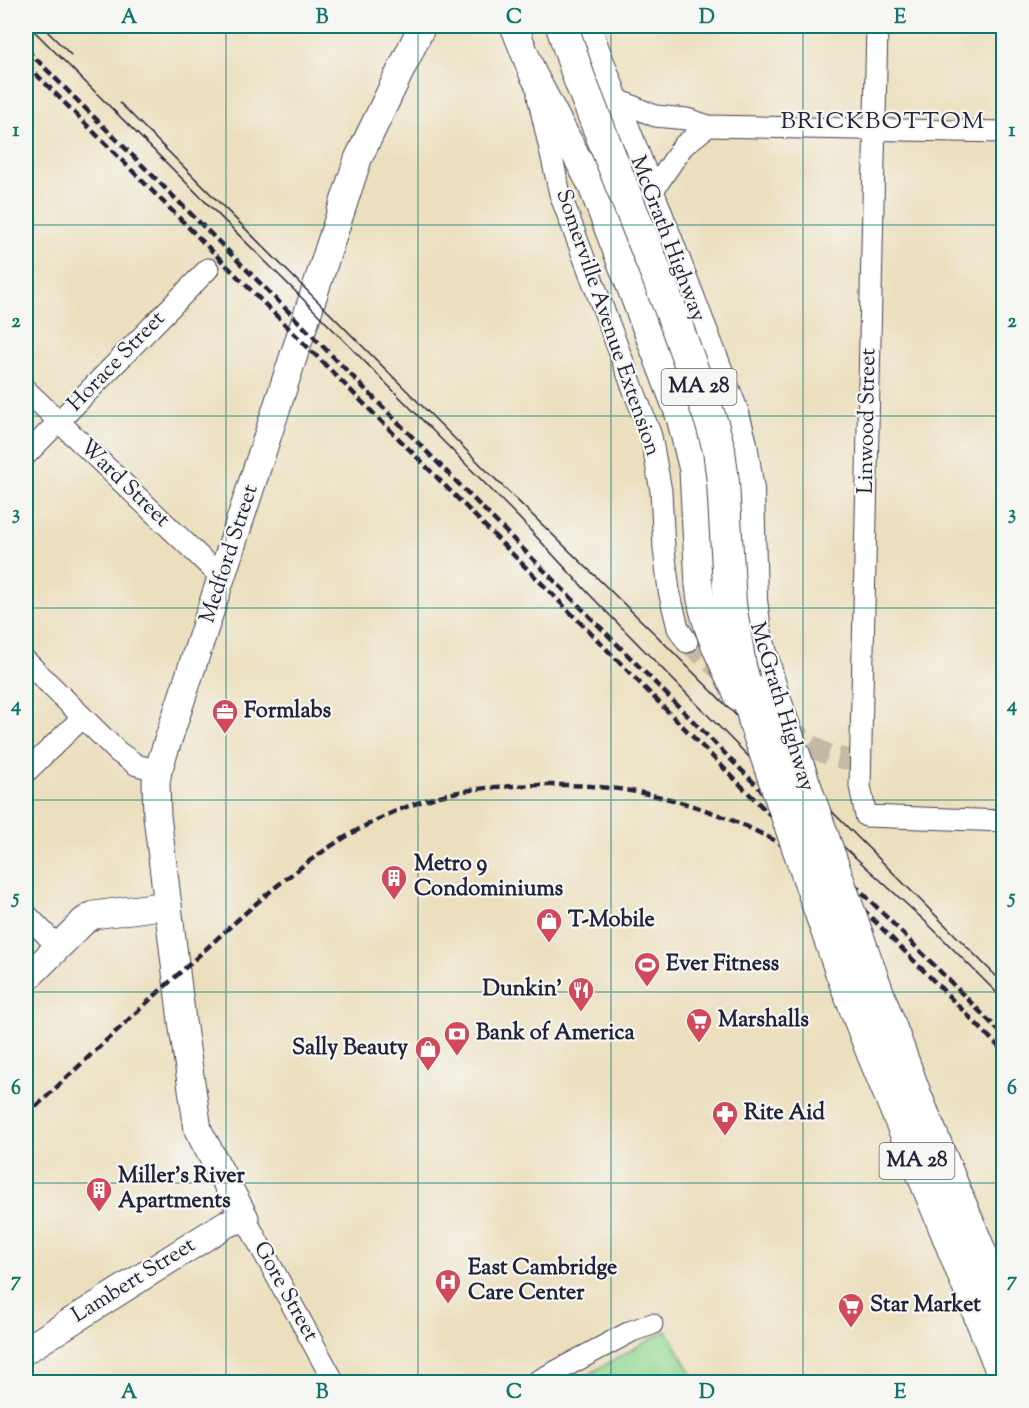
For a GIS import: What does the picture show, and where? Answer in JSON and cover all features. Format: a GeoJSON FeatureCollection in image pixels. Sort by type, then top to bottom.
{"type":"FeatureCollection","features":[{"type":"Feature","properties":{"kind":"highway","name":"McGrath Highway"},"geometry":{"type":"LineString","coordinates":[[562,26],[579,78],[670,308],[712,424],[719,450],[724,489],[733,635],[748,697],[770,765],[855,970],[916,1097],[1004,1310]]}},
{"type":"Feature","properties":{"kind":"highway","name":"McGrath Highway"},"geometry":{"type":"LineString","coordinates":[[584,26],[723,385],[737,429],[745,467],[749,507],[753,615],[758,645],[855,970],[880,1073],[1004,1376]]}},
{"type":"Feature","properties":{"kind":"main road","name":"McGrath Highway"},"geometry":{"type":"LineString","coordinates":[[514,26],[533,74],[591,184],[680,417],[693,470],[699,585],[704,610],[710,629],[770,765]]}},
{"type":"Feature","properties":{"kind":"main road","name":"Medford Street"},"geometry":{"type":"LineString","coordinates":[[194,1102],[157,816],[158,771],[358,159],[426,28]]}},
{"type":"Feature","properties":{"kind":"main road"},"geometry":{"type":"LineString","coordinates":[[26,979],[84,921],[94,915],[168,905]]}},
{"type":"Feature","properties":{"kind":"main road","name":"Gore Street"},"geometry":{"type":"LineString","coordinates":[[194,1102],[198,1130],[245,1218]]}},
{"type":"Feature","properties":{"kind":"main road","name":"Lambert Street"},"geometry":{"type":"LineString","coordinates":[[26,1350],[225,1224],[245,1218]]}},
{"type":"Feature","properties":{"kind":"street","name":"Linwood Street"},"geometry":{"type":"LineString","coordinates":[[877,26],[860,786],[866,816],[1004,821]]}},
{"type":"Feature","properties":{"kind":"street","name":"Somerville Avenue Extension"},"geometry":{"type":"LineString","coordinates":[[533,74],[560,194],[651,436],[659,476],[669,591],[678,628],[687,642]]}},
{"type":"Feature","properties":{"kind":"street"},"geometry":{"type":"LineString","coordinates":[[612,97],[655,116],[687,119],[708,126],[1004,132]]}},
{"type":"Feature","properties":{"kind":"street"},"geometry":{"type":"LineString","coordinates":[[650,195],[683,146],[708,126]]}},
{"type":"Feature","properties":{"kind":"street","name":"Horace Street"},"geometry":{"type":"LineString","coordinates":[[26,455],[208,269]]}},
{"type":"Feature","properties":{"kind":"street","name":"Ward Street"},"geometry":{"type":"LineString","coordinates":[[26,390],[222,578]]}},
{"type":"Feature","properties":{"kind":"street"},"geometry":{"type":"LineString","coordinates":[[26,661],[82,718],[127,759],[137,765],[158,771]]}},
{"type":"Feature","properties":{"kind":"street"},"geometry":{"type":"LineString","coordinates":[[26,772],[82,718]]}},
{"type":"Feature","properties":{"kind":"street"},"geometry":{"type":"LineString","coordinates":[[26,914],[59,948]]}},
{"type":"Feature","properties":{"kind":"street","name":"Gore Street"},"geometry":{"type":"LineString","coordinates":[[245,1218],[334,1383]]}},
{"type":"Feature","properties":{"kind":"street"},"geometry":{"type":"LineString","coordinates":[[536,1383],[632,1331],[652,1324]]}},
{"type":"Feature","properties":{"kind":"green space"},"geometry":{"type":"Polygon","coordinates":[[[667,1331],[697,1382],[575,1382],[654,1337],[667,1331]]]}},
{"type":"Feature","properties":{"kind":"tunnel"},"geometry":{"type":"LineString","coordinates":[[687,642],[727,676]]}},
{"type":"Feature","properties":{"kind":"tunnel"},"geometry":{"type":"LineString","coordinates":[[786,725],[828,755],[861,760]]}},
{"type":"Feature","properties":{"kind":"tram line"},"geometry":{"type":"LineString","coordinates":[[29,26],[519,518],[591,596],[737,745],[797,804],[926,922],[1004,1000]]}},
{"type":"Feature","properties":{"kind":"tram line"},"geometry":{"type":"LineString","coordinates":[[42,26],[71,55]]}},
{"type":"Feature","properties":{"kind":"tram line"},"geometry":{"type":"LineString","coordinates":[[120,103],[1004,984]]}},
{"type":"Feature","properties":{"kind":"railway"},"geometry":{"type":"LineString","coordinates":[[26,49],[1004,1036]]}},
{"type":"Feature","properties":{"kind":"railway"},"geometry":{"type":"LineString","coordinates":[[26,64],[1004,1052]]}},
{"type":"Feature","properties":{"kind":"railway"},"geometry":{"type":"LineString","coordinates":[[26,1116],[247,912],[301,867],[360,829],[426,800],[477,789],[511,786],[563,785],[628,791],[691,805],[722,816],[752,829],[809,861]]}},
{"type":"Feature","properties":{"kind":"place","name":"Formlabs"},"geometry":{"type":"Point","coordinates":[225,735]}},
{"type":"Feature","properties":{"kind":"place","name":"Metro 9 Condominiums"},"geometry":{"type":"Point","coordinates":[394,901]}},
{"type":"Feature","properties":{"kind":"place","name":"T-Mobile"},"geometry":{"type":"Point","coordinates":[549,944]}},
{"type":"Feature","properties":{"kind":"place","name":"Ever Fitness"},"geometry":{"type":"Point","coordinates":[647,988]}},
{"type":"Feature","properties":{"kind":"place","name":"Dunkin'"},"geometry":{"type":"Point","coordinates":[581,1013]}},
{"type":"Feature","properties":{"kind":"place","name":"Marshalls"},"geometry":{"type":"Point","coordinates":[699,1044]}},
{"type":"Feature","properties":{"kind":"place","name":"Bank of America"},"geometry":{"type":"Point","coordinates":[457,1057]}},
{"type":"Feature","properties":{"kind":"place","name":"Sally Beauty"},"geometry":{"type":"Point","coordinates":[428,1072]}},
{"type":"Feature","properties":{"kind":"place","name":"Rite Aid"},"geometry":{"type":"Point","coordinates":[725,1137]}},
{"type":"Feature","properties":{"kind":"place","name":"Miller's River Apartments"},"geometry":{"type":"Point","coordinates":[99,1213]}},
{"type":"Feature","properties":{"kind":"place","name":"East Cambridge Care Center"},"geometry":{"type":"Point","coordinates":[448,1305]}},
{"type":"Feature","properties":{"kind":"place","name":"Star Market"},"geometry":{"type":"Point","coordinates":[851,1329]}},
{"type":"Feature","properties":{"kind":"district","name":"BRICKBOTTOM"},"geometry":{"type":"Point","coordinates":[883,122]}}]}
